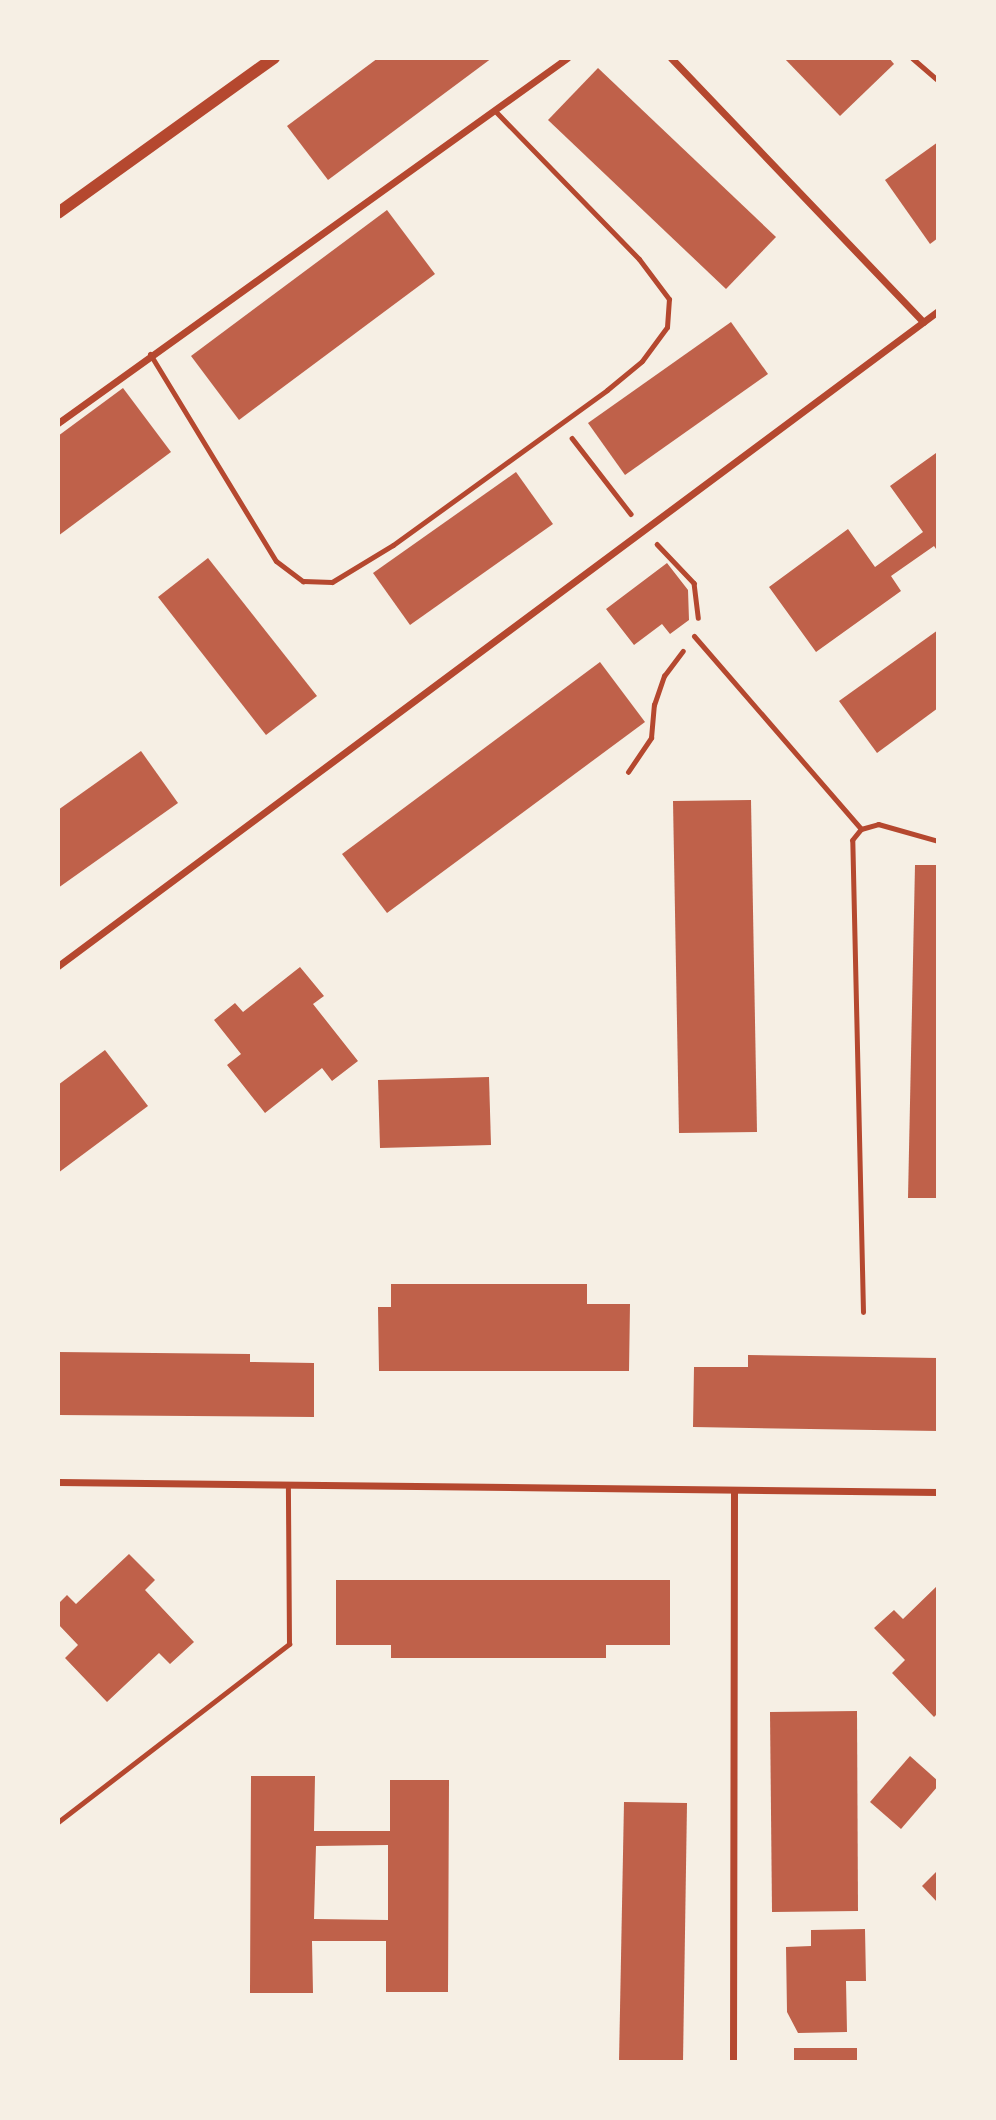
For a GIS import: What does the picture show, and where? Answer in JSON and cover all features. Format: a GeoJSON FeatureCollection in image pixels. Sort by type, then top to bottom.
{"type":"FeatureCollection","features":[{"type":"Feature","properties":{"kind":"street"},"geometry":{"type":"LineString","coordinates":[[58,213],[274,58]]}},
{"type":"Feature","properties":{"kind":"street"},"geometry":{"type":"LineString","coordinates":[[58,423],[150,354],[567,58]]}},
{"type":"Feature","properties":{"kind":"street"},"geometry":{"type":"LineString","coordinates":[[671,58],[923,322]]}},
{"type":"Feature","properties":{"kind":"street"},"geometry":{"type":"LineString","coordinates":[[58,966],[938,311]]}},
{"type":"Feature","properties":{"kind":"street"},"geometry":{"type":"LineString","coordinates":[[58,1482],[288,1488],[938,1492]]}},
{"type":"Feature","properties":{"kind":"street"},"geometry":{"type":"LineString","coordinates":[[733,2062],[734,1491]]}},
{"type":"Feature","properties":{"kind":"lane"},"geometry":{"type":"LineString","coordinates":[[912,58],[938,82]]}},
{"type":"Feature","properties":{"kind":"lane"},"geometry":{"type":"LineString","coordinates":[[150,354],[276,561],[303,581],[332,582],[383,551],[561,423],[642,360],[667,327],[669,299],[639,259],[495,111]]}},
{"type":"Feature","properties":{"kind":"lane"},"geometry":{"type":"LineString","coordinates":[[694,636],[861,829]]}},
{"type":"Feature","properties":{"kind":"lane"},"geometry":{"type":"LineString","coordinates":[[863,1311],[852,841],[861,829],[878,824],[938,841]]}},
{"type":"Feature","properties":{"kind":"lane"},"geometry":{"type":"LineString","coordinates":[[58,1822],[289,1644],[288,1488]]}},
{"type":"Feature","properties":{"kind":"path"},"geometry":{"type":"LineString","coordinates":[[561,423],[644,530],[694,583],[700,609],[694,636],[664,676],[654,705],[651,738],[628,772]]}},
{"type":"Feature","properties":{"kind":"building"},"geometry":{"type":"Polygon","coordinates":[[[378,58],[492,58],[328,180],[287,126],[378,58]]]}},
{"type":"Feature","properties":{"kind":"building"},"geometry":{"type":"Polygon","coordinates":[[[784,58],[889,58],[894,64],[840,116],[784,58]]]}},
{"type":"Feature","properties":{"kind":"building"},"geometry":{"type":"Polygon","coordinates":[[[598,68],[776,237],[726,289],[548,120],[598,68]]]}},
{"type":"Feature","properties":{"kind":"building"},"geometry":{"type":"Polygon","coordinates":[[[938,142],[938,238],[930,244],[885,180],[938,142]]]}},
{"type":"Feature","properties":{"kind":"building"},"geometry":{"type":"Polygon","coordinates":[[[387,210],[435,274],[239,420],[191,356],[387,210]]]}},
{"type":"Feature","properties":{"kind":"building"},"geometry":{"type":"Polygon","coordinates":[[[731,322],[768,374],[625,475],[588,423],[731,322]]]}},
{"type":"Feature","properties":{"kind":"building"},"geometry":{"type":"Polygon","coordinates":[[[123,388],[171,452],[58,536],[58,436],[123,388]]]}},
{"type":"Feature","properties":{"kind":"building"},"geometry":{"type":"Polygon","coordinates":[[[936,453],[938,552],[934,546],[891,576],[901,591],[816,652],[769,587],[848,529],[875,567],[923,532],[890,486],[936,453]]]}},
{"type":"Feature","properties":{"kind":"building"},"geometry":{"type":"Polygon","coordinates":[[[516,472],[553,524],[410,625],[373,573],[516,472]]]}},
{"type":"Feature","properties":{"kind":"building"},"geometry":{"type":"Polygon","coordinates":[[[208,558],[317,696],[266,735],[158,597],[208,558]]]}},
{"type":"Feature","properties":{"kind":"building"},"geometry":{"type":"Polygon","coordinates":[[[667,563],[688,590],[689,620],[670,634],[662,624],[634,645],[606,609],[667,563]]]}},
{"type":"Feature","properties":{"kind":"building"},"geometry":{"type":"Polygon","coordinates":[[[938,630],[938,708],[877,753],[839,701],[938,630]]]}},
{"type":"Feature","properties":{"kind":"building"},"geometry":{"type":"Polygon","coordinates":[[[600,662],[645,722],[387,913],[342,854],[600,662]]]}},
{"type":"Feature","properties":{"kind":"building"},"geometry":{"type":"Polygon","coordinates":[[[141,751],[178,803],[58,888],[58,810],[141,751]]]}},
{"type":"Feature","properties":{"kind":"building"},"geometry":{"type":"Polygon","coordinates":[[[751,800],[757,1132],[679,1133],[673,801],[751,800]]]}},
{"type":"Feature","properties":{"kind":"building"},"geometry":{"type":"Polygon","coordinates":[[[915,865],[938,865],[938,1198],[908,1198],[915,865]]]}},
{"type":"Feature","properties":{"kind":"building"},"geometry":{"type":"Polygon","coordinates":[[[300,967],[324,996],[313,1004],[358,1061],[332,1081],[322,1068],[265,1113],[227,1065],[241,1054],[214,1020],[235,1003],[243,1012],[300,967]]]}},
{"type":"Feature","properties":{"kind":"building"},"geometry":{"type":"Polygon","coordinates":[[[105,1050],[148,1106],[58,1173],[58,1085],[105,1050]]]}},
{"type":"Feature","properties":{"kind":"building"},"geometry":{"type":"Polygon","coordinates":[[[489,1077],[491,1145],[380,1148],[378,1080],[489,1077]]]}},
{"type":"Feature","properties":{"kind":"building"},"geometry":{"type":"Polygon","coordinates":[[[391,1284],[587,1284],[587,1304],[630,1304],[629,1371],[379,1371],[378,1307],[391,1307],[391,1284]]]}},
{"type":"Feature","properties":{"kind":"building"},"geometry":{"type":"Polygon","coordinates":[[[58,1352],[250,1354],[250,1362],[314,1363],[314,1417],[58,1415],[58,1352]]]}},
{"type":"Feature","properties":{"kind":"building"},"geometry":{"type":"Polygon","coordinates":[[[748,1355],[938,1358],[938,1431],[693,1427],[694,1367],[748,1367],[748,1355]]]}},
{"type":"Feature","properties":{"kind":"building"},"geometry":{"type":"Polygon","coordinates":[[[129,1554],[155,1580],[145,1590],[194,1642],[170,1664],[159,1653],[107,1702],[65,1658],[78,1645],[58,1624],[58,1604],[67,1595],[76,1604],[129,1554]]]}},
{"type":"Feature","properties":{"kind":"building"},"geometry":{"type":"Polygon","coordinates":[[[336,1580],[670,1580],[670,1645],[606,1645],[606,1658],[391,1658],[391,1645],[336,1645],[336,1580]]]}},
{"type":"Feature","properties":{"kind":"building"},"geometry":{"type":"Polygon","coordinates":[[[938,1585],[938,1713],[934,1717],[892,1673],[905,1660],[874,1628],[894,1610],[903,1619],[938,1585]]]}},
{"type":"Feature","properties":{"kind":"building"},"geometry":{"type":"Polygon","coordinates":[[[857,1711],[858,1911],[772,1912],[770,1712],[857,1711]]]}},
{"type":"Feature","properties":{"kind":"building"},"geometry":{"type":"Polygon","coordinates":[[[910,1756],[938,1781],[938,1786],[901,1829],[870,1802],[910,1756]]]}},
{"type":"Feature","properties":{"kind":"building"},"geometry":{"type":"Polygon","coordinates":[[[251,1776],[315,1776],[314,1831],[390,1831],[390,1780],[449,1780],[448,1992],[386,1992],[386,1941],[312,1941],[313,1993],[250,1993],[251,1776]],[[388,1845],[316,1846],[314,1919],[388,1920],[388,1845]]]}},
{"type":"Feature","properties":{"kind":"building"},"geometry":{"type":"Polygon","coordinates":[[[624,1802],[687,1803],[683,2062],[619,2062],[624,1802]]]}},
{"type":"Feature","properties":{"kind":"building"},"geometry":{"type":"Polygon","coordinates":[[[938,1870],[938,1903],[922,1886],[938,1870]]]}},
{"type":"Feature","properties":{"kind":"building"},"geometry":{"type":"Polygon","coordinates":[[[865,1929],[866,1981],[846,1981],[847,2032],[798,2033],[787,2012],[786,1947],[811,1946],[811,1930],[865,1929]]]}},
{"type":"Feature","properties":{"kind":"building"},"geometry":{"type":"Polygon","coordinates":[[[794,2048],[857,2048],[857,2062],[794,2062],[794,2048]]]}}]}
